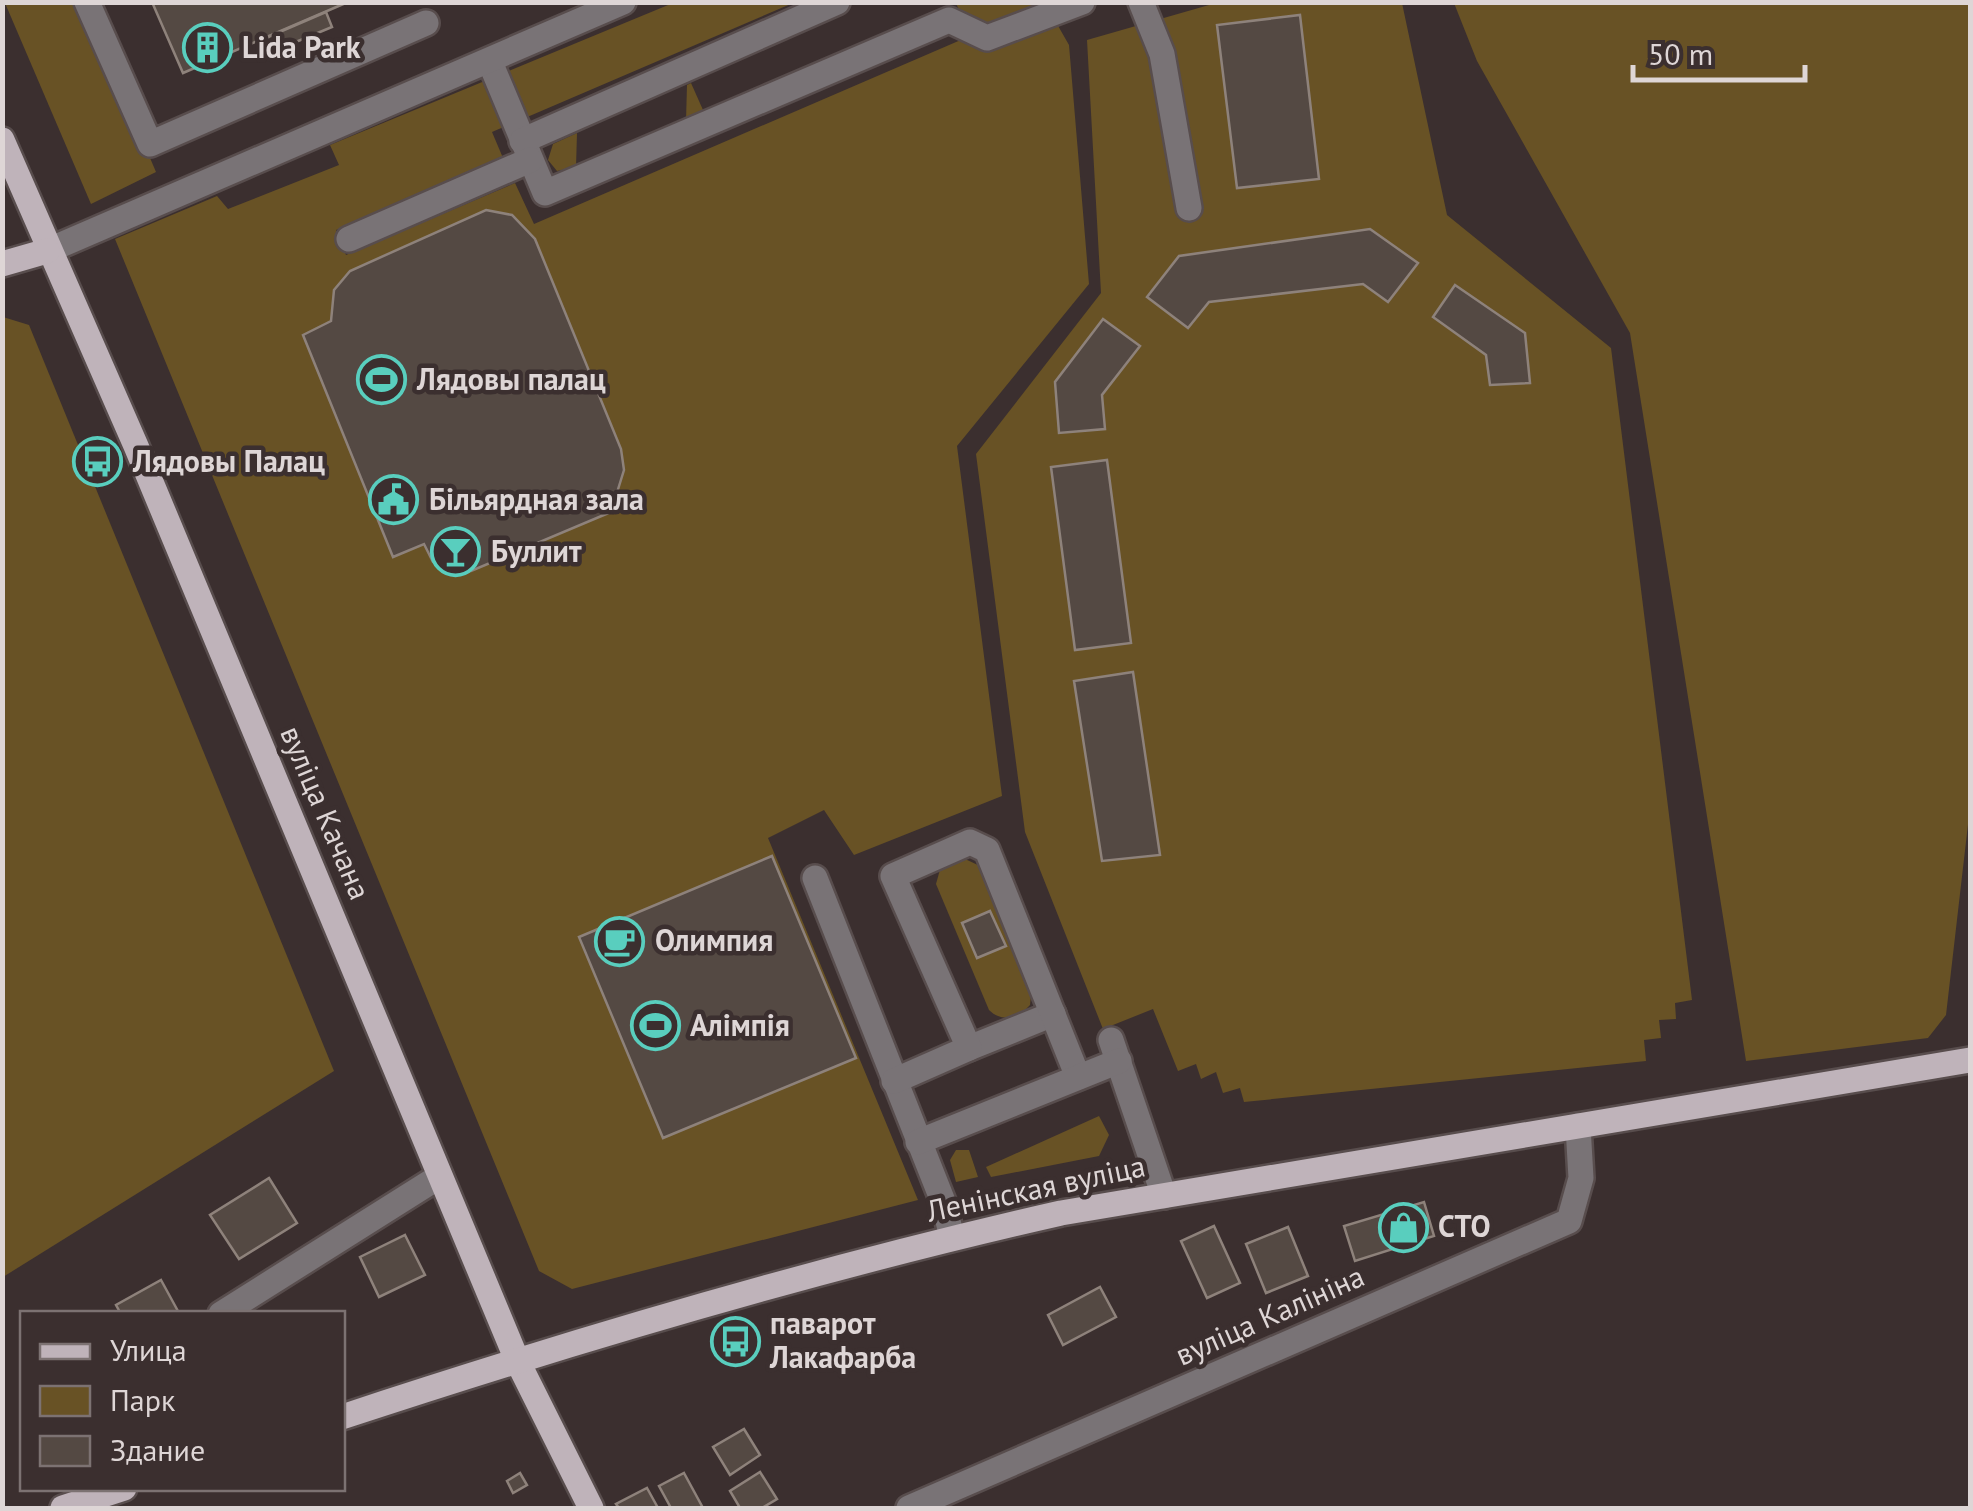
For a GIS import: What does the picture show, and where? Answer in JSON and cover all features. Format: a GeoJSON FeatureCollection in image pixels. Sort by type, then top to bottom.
{"type":"FeatureCollection","features":[{"type":"Feature","properties":{"kind":"main road","name":"вуліца Качана"},"geometry":{"type":"LineString","coordinates":[[2,140],[47,251],[143,464],[517,1360],[592,1508]]}},
{"type":"Feature","properties":{"kind":"main road"},"geometry":{"type":"LineString","coordinates":[[2,264],[47,251]]}},
{"type":"Feature","properties":{"kind":"main road","name":"Ленінская вуліца"},"geometry":{"type":"LineString","coordinates":[[345,1416],[517,1360],[952,1238],[1164,1196],[1970,1060]]}},
{"type":"Feature","properties":{"kind":"main road"},"geometry":{"type":"LineString","coordinates":[[63,1508],[115,1491]]}},
{"type":"Feature","properties":{"kind":"street"},"geometry":{"type":"LineString","coordinates":[[88,2],[150,144],[426,23]]}},
{"type":"Feature","properties":{"kind":"street"},"geometry":{"type":"LineString","coordinates":[[349,239],[837,2]]}},
{"type":"Feature","properties":{"kind":"street"},"geometry":{"type":"LineString","coordinates":[[490,62],[544,193],[945,12],[987,38],[1082,2]]}},
{"type":"Feature","properties":{"kind":"street"},"geometry":{"type":"LineString","coordinates":[[1141,2],[1162,54],[1189,208]]}},
{"type":"Feature","properties":{"kind":"street"},"geometry":{"type":"LineString","coordinates":[[47,251],[490,62],[611,5]]}},
{"type":"Feature","properties":{"kind":"street"},"geometry":{"type":"LineString","coordinates":[[969,1048],[893,876],[970,842],[987,850],[1078,1078]]}},
{"type":"Feature","properties":{"kind":"street"},"geometry":{"type":"LineString","coordinates":[[816,878],[944,1204],[952,1238]]}},
{"type":"Feature","properties":{"kind":"street"},"geometry":{"type":"LineString","coordinates":[[894,1080],[1053,1014]]}},
{"type":"Feature","properties":{"kind":"street"},"geometry":{"type":"LineString","coordinates":[[918,1142],[1078,1078],[1115,1050],[1164,1196]]}},
{"type":"Feature","properties":{"kind":"street","name":"вуліца Калініна"},"geometry":{"type":"LineString","coordinates":[[909,1508],[1569,1222],[1582,1178],[1578,1126]]}},
{"type":"Feature","properties":{"kind":"street"},"geometry":{"type":"LineString","coordinates":[[226,1311],[440,1176]]}},
{"type":"Feature","properties":{"kind":"green space"},"geometry":{"type":"Polygon","coordinates":[[[5,3],[84,3],[156,172],[91,204],[5,3]]]}},
{"type":"Feature","properties":{"kind":"green space"},"geometry":{"type":"Polygon","coordinates":[[[673,3],[793,3],[492,132],[503,158],[336,230],[346,255],[515,183],[534,224],[970,36],[956,3],[1045,3],[1069,45],[1089,284],[957,446],[1002,796],[854,855],[824,810],[768,838],[918,1200],[572,1289],[539,1271],[115,239],[217,196],[228,209],[339,165],[330,145],[673,3]],[[486,210],[350,271],[334,290],[331,321],[303,335],[393,557],[424,544],[433,562],[455,571],[624,470],[621,449],[535,239],[512,215],[486,210]],[[772,856],[580,937],[664,1137],[856,1057],[772,856]]]}},
{"type":"Feature","properties":{"kind":"green space"},"geometry":{"type":"Polygon","coordinates":[[[1216,3],[1402,3],[1447,215],[1611,348],[1692,1000],[1675,1003],[1676,1019],[1659,1020],[1661,1038],[1644,1040],[1646,1061],[1244,1102],[1240,1088],[1223,1093],[1216,1072],[1201,1079],[1196,1064],[1178,1071],[1153,1009],[1103,1029],[1025,832],[976,454],[1101,293],[1087,40],[1216,3]]]}},
{"type":"Feature","properties":{"kind":"green space"},"geometry":{"type":"Polygon","coordinates":[[[1454,3],[1970,3],[1970,807],[1946,1015],[1928,1038],[1746,1061],[1630,333],[1477,61],[1454,3]]]}},
{"type":"Feature","properties":{"kind":"green space"},"geometry":{"type":"Polygon","coordinates":[[[691,83],[703,110],[686,121],[687,85],[691,83]]]}},
{"type":"Feature","properties":{"kind":"green space"},"geometry":{"type":"Polygon","coordinates":[[[577,133],[576,167],[557,171],[548,160],[553,144],[577,133]]]}},
{"type":"Feature","properties":{"kind":"green space"},"geometry":{"type":"Polygon","coordinates":[[[3,317],[29,325],[334,1071],[3,1277],[3,317]]]}},
{"type":"Feature","properties":{"kind":"green space"},"geometry":{"type":"Polygon","coordinates":[[[965,859],[980,866],[1032,987],[1030,1005],[1016,1016],[999,1017],[989,1010],[936,884],[941,866],[965,859]]]}},
{"type":"Feature","properties":{"kind":"green space"},"geometry":{"type":"Polygon","coordinates":[[[1099,1116],[1109,1135],[1099,1156],[991,1177],[986,1167],[1099,1116]]]}},
{"type":"Feature","properties":{"kind":"green space"},"geometry":{"type":"Polygon","coordinates":[[[956,1150],[969,1150],[978,1177],[956,1182],[950,1160],[956,1150]]]}},
{"type":"Feature","properties":{"kind":"building","name":"Lida Park"},"geometry":{"type":"Polygon","coordinates":[[[152,2],[348,2],[183,73],[152,2]]]}},
{"type":"Feature","properties":{"kind":"building"},"geometry":{"type":"Polygon","coordinates":[[[326,12],[332,27],[274,51],[268,37],[326,12]]]}},
{"type":"Feature","properties":{"kind":"building"},"geometry":{"type":"Polygon","coordinates":[[[1300,15],[1319,179],[1237,188],[1217,25],[1300,15]]]}},
{"type":"Feature","properties":{"kind":"building"},"geometry":{"type":"Polygon","coordinates":[[[486,210],[512,215],[535,239],[621,449],[624,470],[611,512],[471,571],[455,571],[433,562],[424,544],[393,557],[303,335],[331,321],[334,290],[350,271],[486,210]]]}},
{"type":"Feature","properties":{"kind":"building"},"geometry":{"type":"Polygon","coordinates":[[[1370,229],[1418,263],[1388,302],[1363,284],[1209,302],[1188,328],[1147,297],[1179,256],[1370,229]]]}},
{"type":"Feature","properties":{"kind":"building"},"geometry":{"type":"Polygon","coordinates":[[[1455,285],[1525,333],[1530,383],[1490,385],[1486,355],[1433,317],[1455,285]]]}},
{"type":"Feature","properties":{"kind":"building"},"geometry":{"type":"Polygon","coordinates":[[[1103,319],[1140,346],[1102,395],[1105,429],[1059,433],[1055,382],[1103,319]]]}},
{"type":"Feature","properties":{"kind":"building"},"geometry":{"type":"Polygon","coordinates":[[[1107,460],[1131,643],[1075,650],[1051,467],[1107,460]]]}},
{"type":"Feature","properties":{"kind":"building"},"geometry":{"type":"Polygon","coordinates":[[[1133,672],[1160,855],[1102,861],[1074,681],[1133,672]]]}},
{"type":"Feature","properties":{"kind":"building"},"geometry":{"type":"Polygon","coordinates":[[[772,856],[856,1058],[663,1138],[579,937],[772,856]]]}},
{"type":"Feature","properties":{"kind":"building"},"geometry":{"type":"Polygon","coordinates":[[[990,911],[1006,946],[977,958],[962,923],[990,911]]]}},
{"type":"Feature","properties":{"kind":"building"},"geometry":{"type":"Polygon","coordinates":[[[269,1178],[297,1223],[239,1259],[210,1215],[269,1178]]]}},
{"type":"Feature","properties":{"kind":"building"},"geometry":{"type":"Polygon","coordinates":[[[1424,1202],[1434,1236],[1355,1261],[1344,1226],[1424,1202]]]}},
{"type":"Feature","properties":{"kind":"building"},"geometry":{"type":"Polygon","coordinates":[[[1214,1226],[1240,1283],[1207,1298],[1181,1241],[1214,1226]]]}},
{"type":"Feature","properties":{"kind":"building"},"geometry":{"type":"Polygon","coordinates":[[[1288,1227],[1308,1276],[1266,1293],[1246,1244],[1288,1227]]]}},
{"type":"Feature","properties":{"kind":"building"},"geometry":{"type":"Polygon","coordinates":[[[405,1235],[425,1275],[379,1297],[360,1257],[405,1235]]]}},
{"type":"Feature","properties":{"kind":"building"},"geometry":{"type":"Polygon","coordinates":[[[161,1280],[178,1311],[119,1311],[116,1305],[161,1280]]]}},
{"type":"Feature","properties":{"kind":"building"},"geometry":{"type":"Polygon","coordinates":[[[1100,1287],[1116,1317],[1063,1345],[1048,1315],[1100,1287]]]}},
{"type":"Feature","properties":{"kind":"building"},"geometry":{"type":"Polygon","coordinates":[[[744,1429],[760,1455],[730,1475],[713,1447],[744,1429]]]}},
{"type":"Feature","properties":{"kind":"building"},"geometry":{"type":"Polygon","coordinates":[[[760,1472],[777,1499],[762,1508],[740,1508],[730,1491],[760,1472]]]}},
{"type":"Feature","properties":{"kind":"building"},"geometry":{"type":"Polygon","coordinates":[[[520,1473],[527,1485],[513,1493],[507,1481],[520,1473]]]}},
{"type":"Feature","properties":{"kind":"building"},"geometry":{"type":"Polygon","coordinates":[[[684,1473],[703,1508],[671,1508],[659,1486],[684,1473]]]}},
{"type":"Feature","properties":{"kind":"building"},"geometry":{"type":"Polygon","coordinates":[[[647,1488],[658,1508],[619,1508],[616,1504],[647,1488]]]}},
{"type":"Feature","properties":{"kind":"place","name":"Lida Park"},"geometry":{"type":"Point","coordinates":[207,48]}},
{"type":"Feature","properties":{"kind":"place","name":"Лядовы палац"},"geometry":{"type":"Point","coordinates":[382,380]}},
{"type":"Feature","properties":{"kind":"place","name":"Лядовы Палац"},"geometry":{"type":"Point","coordinates":[98,462]}},
{"type":"Feature","properties":{"kind":"place","name":"Більярдная зала"},"geometry":{"type":"Point","coordinates":[394,500]}},
{"type":"Feature","properties":{"kind":"place","name":"Буллит"},"geometry":{"type":"Point","coordinates":[456,552]}},
{"type":"Feature","properties":{"kind":"place","name":"Олимпия"},"geometry":{"type":"Point","coordinates":[620,941]}},
{"type":"Feature","properties":{"kind":"place","name":"Алімпія"},"geometry":{"type":"Point","coordinates":[655,1026]}},
{"type":"Feature","properties":{"kind":"place","name":"СТО"},"geometry":{"type":"Point","coordinates":[1403,1227]}},
{"type":"Feature","properties":{"kind":"place","name":"паварот Лакафарба"},"geometry":{"type":"Point","coordinates":[735,1341]}}]}
